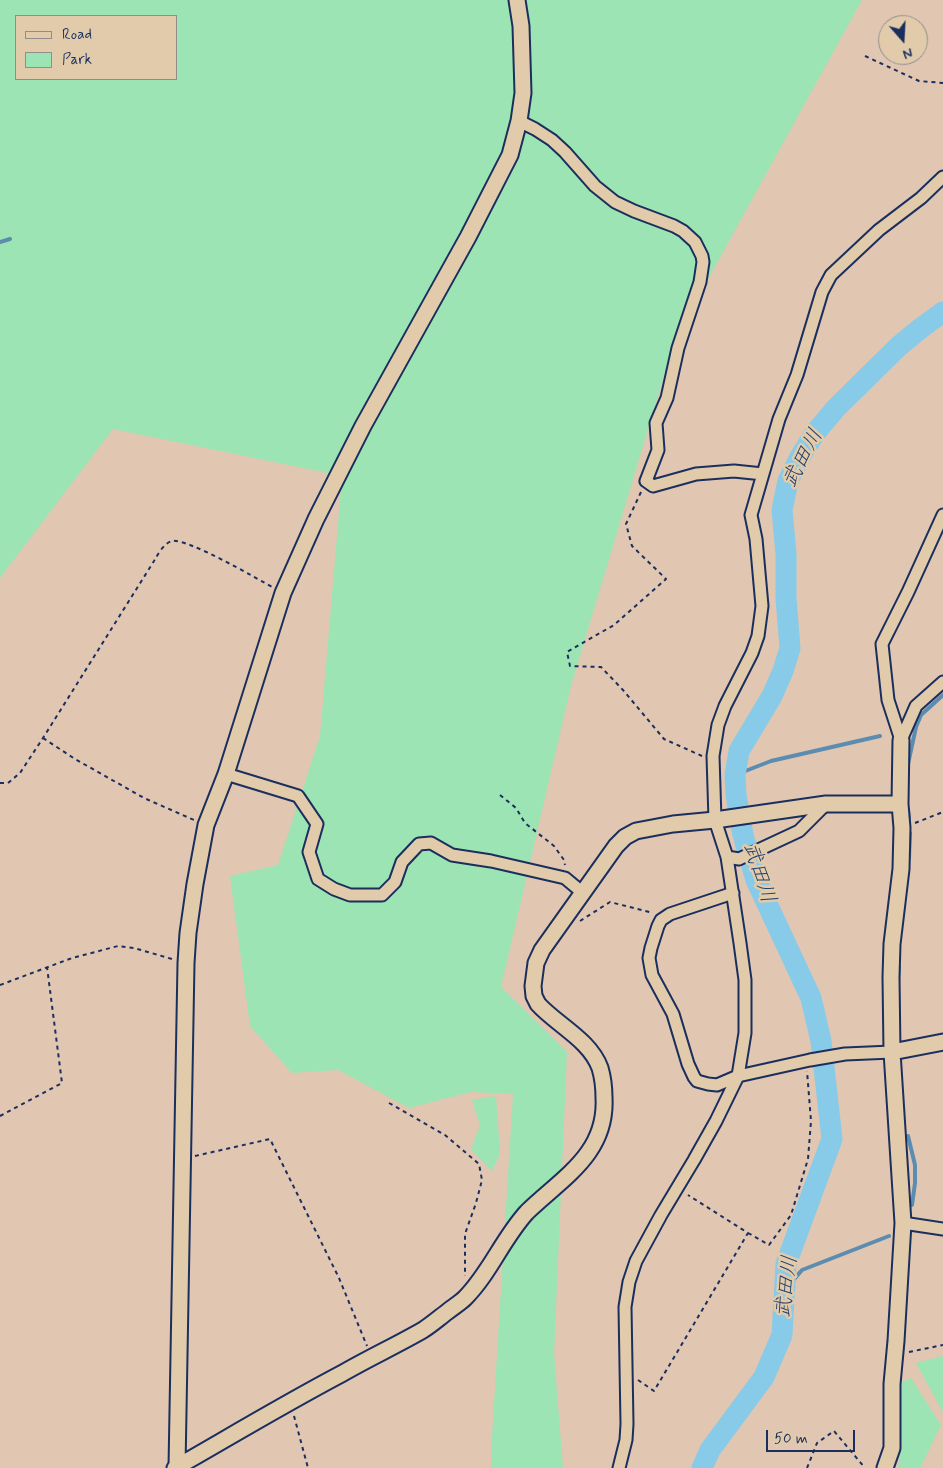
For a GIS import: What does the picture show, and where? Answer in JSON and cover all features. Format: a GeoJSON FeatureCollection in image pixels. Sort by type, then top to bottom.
{"type":"FeatureCollection","features":[{"type":"Feature","properties":{"kind":"street"},"geometry":{"type":"LineString","coordinates":[[177,1468],[186,963],[195,884],[206,825],[226,774],[283,593],[316,519],[363,426],[468,237],[510,155],[519,120],[523,93],[522,26],[517,0]]}},
{"type":"Feature","properties":{"kind":"street"},"geometry":{"type":"LineString","coordinates":[[519,120],[552,140],[595,186],[615,202],[674,226],[694,242],[702,256],[700,282],[678,348],[667,398],[656,423],[658,450],[646,481],[653,486],[696,474],[734,471],[763,474]]}},
{"type":"Feature","properties":{"kind":"street"},"geometry":{"type":"LineString","coordinates":[[618,1468],[626,1440],[627,1424],[625,1307],[629,1282],[636,1261],[716,1121],[738,1076],[745,1033],[745,980],[720,820],[714,744],[718,725],[758,636],[762,606],[752,515],[779,419],[797,375],[822,292],[831,275],[879,230],[921,198],[943,177]]}},
{"type":"Feature","properties":{"kind":"street"},"geometry":{"type":"LineString","coordinates":[[885,1468],[892,1448],[892,1384],[903,1222],[892,1052],[891,978],[902,828],[900,804],[901,740],[888,700],[882,644],[943,515]]}},
{"type":"Feature","properties":{"kind":"street"},"geometry":{"type":"LineString","coordinates":[[901,740],[916,706],[943,682]]}},
{"type":"Feature","properties":{"kind":"street"},"geometry":{"type":"LineString","coordinates":[[226,774],[298,796],[317,824],[309,852],[318,879],[334,889],[350,895],[382,894],[395,882],[402,862],[419,844],[430,843],[452,855],[491,861],[565,878],[583,893]]}},
{"type":"Feature","properties":{"kind":"street"},"geometry":{"type":"LineString","coordinates":[[177,1468],[290,1401],[424,1329],[465,1299],[513,1229],[546,1194],[576,1169],[590,1150],[603,1119],[603,1083],[600,1068],[595,1058],[582,1042],[538,1004],[534,996],[533,986],[536,964],[542,950],[616,846],[625,837],[636,831],[672,824],[720,820],[826,804],[900,804]]}},
{"type":"Feature","properties":{"kind":"street"},"geometry":{"type":"LineString","coordinates":[[727,857],[739,859],[799,831],[826,804]]}},
{"type":"Feature","properties":{"kind":"street"},"geometry":{"type":"LineString","coordinates":[[732,893],[670,914],[658,926],[654,936],[650,967],[673,1014],[691,1072],[697,1081],[717,1085],[738,1076],[844,1054],[892,1052],[943,1042]]}},
{"type":"Feature","properties":{"kind":"street"},"geometry":{"type":"LineString","coordinates":[[903,1222],[943,1229]]}},
{"type":"Feature","properties":{"kind":"path"},"geometry":{"type":"LineString","coordinates":[[865,56],[919,82],[943,83]]}},
{"type":"Feature","properties":{"kind":"path"},"geometry":{"type":"LineString","coordinates":[[646,481],[626,524],[632,546],[666,580],[614,626],[567,652],[570,666],[601,667],[664,739],[714,761]]}},
{"type":"Feature","properties":{"kind":"path"},"geometry":{"type":"LineString","coordinates":[[0,783],[8,783],[17,776],[43,738],[154,561],[169,542],[179,541],[190,545],[283,593]]}},
{"type":"Feature","properties":{"kind":"path"},"geometry":{"type":"LineString","coordinates":[[43,738],[75,759],[144,798],[206,825]]}},
{"type":"Feature","properties":{"kind":"path"},"geometry":{"type":"LineString","coordinates":[[500,795],[516,808],[525,823],[554,846],[564,860],[565,878]]}},
{"type":"Feature","properties":{"kind":"path"},"geometry":{"type":"LineString","coordinates":[[902,828],[943,812]]}},
{"type":"Feature","properties":{"kind":"path"},"geometry":{"type":"LineString","coordinates":[[578,922],[610,902],[654,913],[664,918]]}},
{"type":"Feature","properties":{"kind":"path"},"geometry":{"type":"LineString","coordinates":[[0,985],[72,958],[118,946],[134,948],[186,963]]}},
{"type":"Feature","properties":{"kind":"path"},"geometry":{"type":"LineString","coordinates":[[0,1116],[62,1083],[47,968]]}},
{"type":"Feature","properties":{"kind":"path"},"geometry":{"type":"LineString","coordinates":[[677,1188],[769,1245],[790,1215],[808,1159],[811,1120],[808,1061]]}},
{"type":"Feature","properties":{"kind":"path"},"geometry":{"type":"LineString","coordinates":[[389,1103],[445,1136],[479,1164],[482,1180],[465,1234],[465,1299]]}},
{"type":"Feature","properties":{"kind":"path"},"geometry":{"type":"LineString","coordinates":[[182,1159],[270,1139],[339,1278],[372,1357]]}},
{"type":"Feature","properties":{"kind":"path"},"geometry":{"type":"LineString","coordinates":[[626,1372],[654,1391],[748,1233]]}},
{"type":"Feature","properties":{"kind":"path"},"geometry":{"type":"LineString","coordinates":[[894,1355],[943,1345]]}},
{"type":"Feature","properties":{"kind":"path"},"geometry":{"type":"LineString","coordinates":[[290,1401],[308,1468]]}},
{"type":"Feature","properties":{"kind":"path"},"geometry":{"type":"LineString","coordinates":[[807,1468],[817,1443],[834,1431],[865,1468]]}},
{"type":"Feature","properties":{"kind":"green space"},"geometry":{"type":"Polygon","coordinates":[[[0,0],[862,0],[675,339],[571,686],[501,987],[567,1052],[554,1354],[563,1468],[491,1468],[513,1094],[471,1092],[409,1108],[338,1070],[292,1073],[250,1026],[230,876],[278,865],[320,736],[342,476],[113,429],[0,578],[0,0]]]}},
{"type":"Feature","properties":{"kind":"green space"},"geometry":{"type":"Polygon","coordinates":[[[496,1096],[500,1154],[492,1171],[471,1149],[480,1125],[472,1100],[496,1096]]]}},
{"type":"Feature","properties":{"kind":"green space"},"geometry":{"type":"Polygon","coordinates":[[[943,1356],[943,1412],[916,1363],[943,1356]]]}},
{"type":"Feature","properties":{"kind":"green space"},"geometry":{"type":"Polygon","coordinates":[[[911,1378],[941,1425],[920,1468],[898,1468],[902,1437],[900,1383],[911,1378]]]}},
{"type":"Feature","properties":{"kind":"waterway"},"geometry":{"type":"LineString","coordinates":[[0,242],[10,239]]}},
{"type":"Feature","properties":{"kind":"waterway","name":"武田川"},"geometry":{"type":"LineString","coordinates":[[702,1468],[710,1450],[764,1377],[782,1335],[786,1264],[832,1139],[821,1041],[811,998],[756,880],[743,835],[736,795],[735,775],[739,751],[772,696],[783,671],[790,648],[782,510],[788,481],[815,433],[836,408],[899,346],[943,312]]}},
{"type":"Feature","properties":{"kind":"waterway"},"geometry":{"type":"LineString","coordinates":[[908,764],[916,727],[921,715],[943,695]]}},
{"type":"Feature","properties":{"kind":"waterway"},"geometry":{"type":"LineString","coordinates":[[735,775],[771,761],[880,736]]}},
{"type":"Feature","properties":{"kind":"waterway"},"geometry":{"type":"LineString","coordinates":[[908,810],[909,818]]}},
{"type":"Feature","properties":{"kind":"waterway"},"geometry":{"type":"LineString","coordinates":[[909,858],[910,833]]}},
{"type":"Feature","properties":{"kind":"waterway"},"geometry":{"type":"LineString","coordinates":[[898,982],[899,967]]}},
{"type":"Feature","properties":{"kind":"waterway"},"geometry":{"type":"LineString","coordinates":[[908,1136],[915,1165],[912,1205]]}},
{"type":"Feature","properties":{"kind":"waterway"},"geometry":{"type":"LineString","coordinates":[[785,1290],[802,1270],[889,1236]]}}]}
